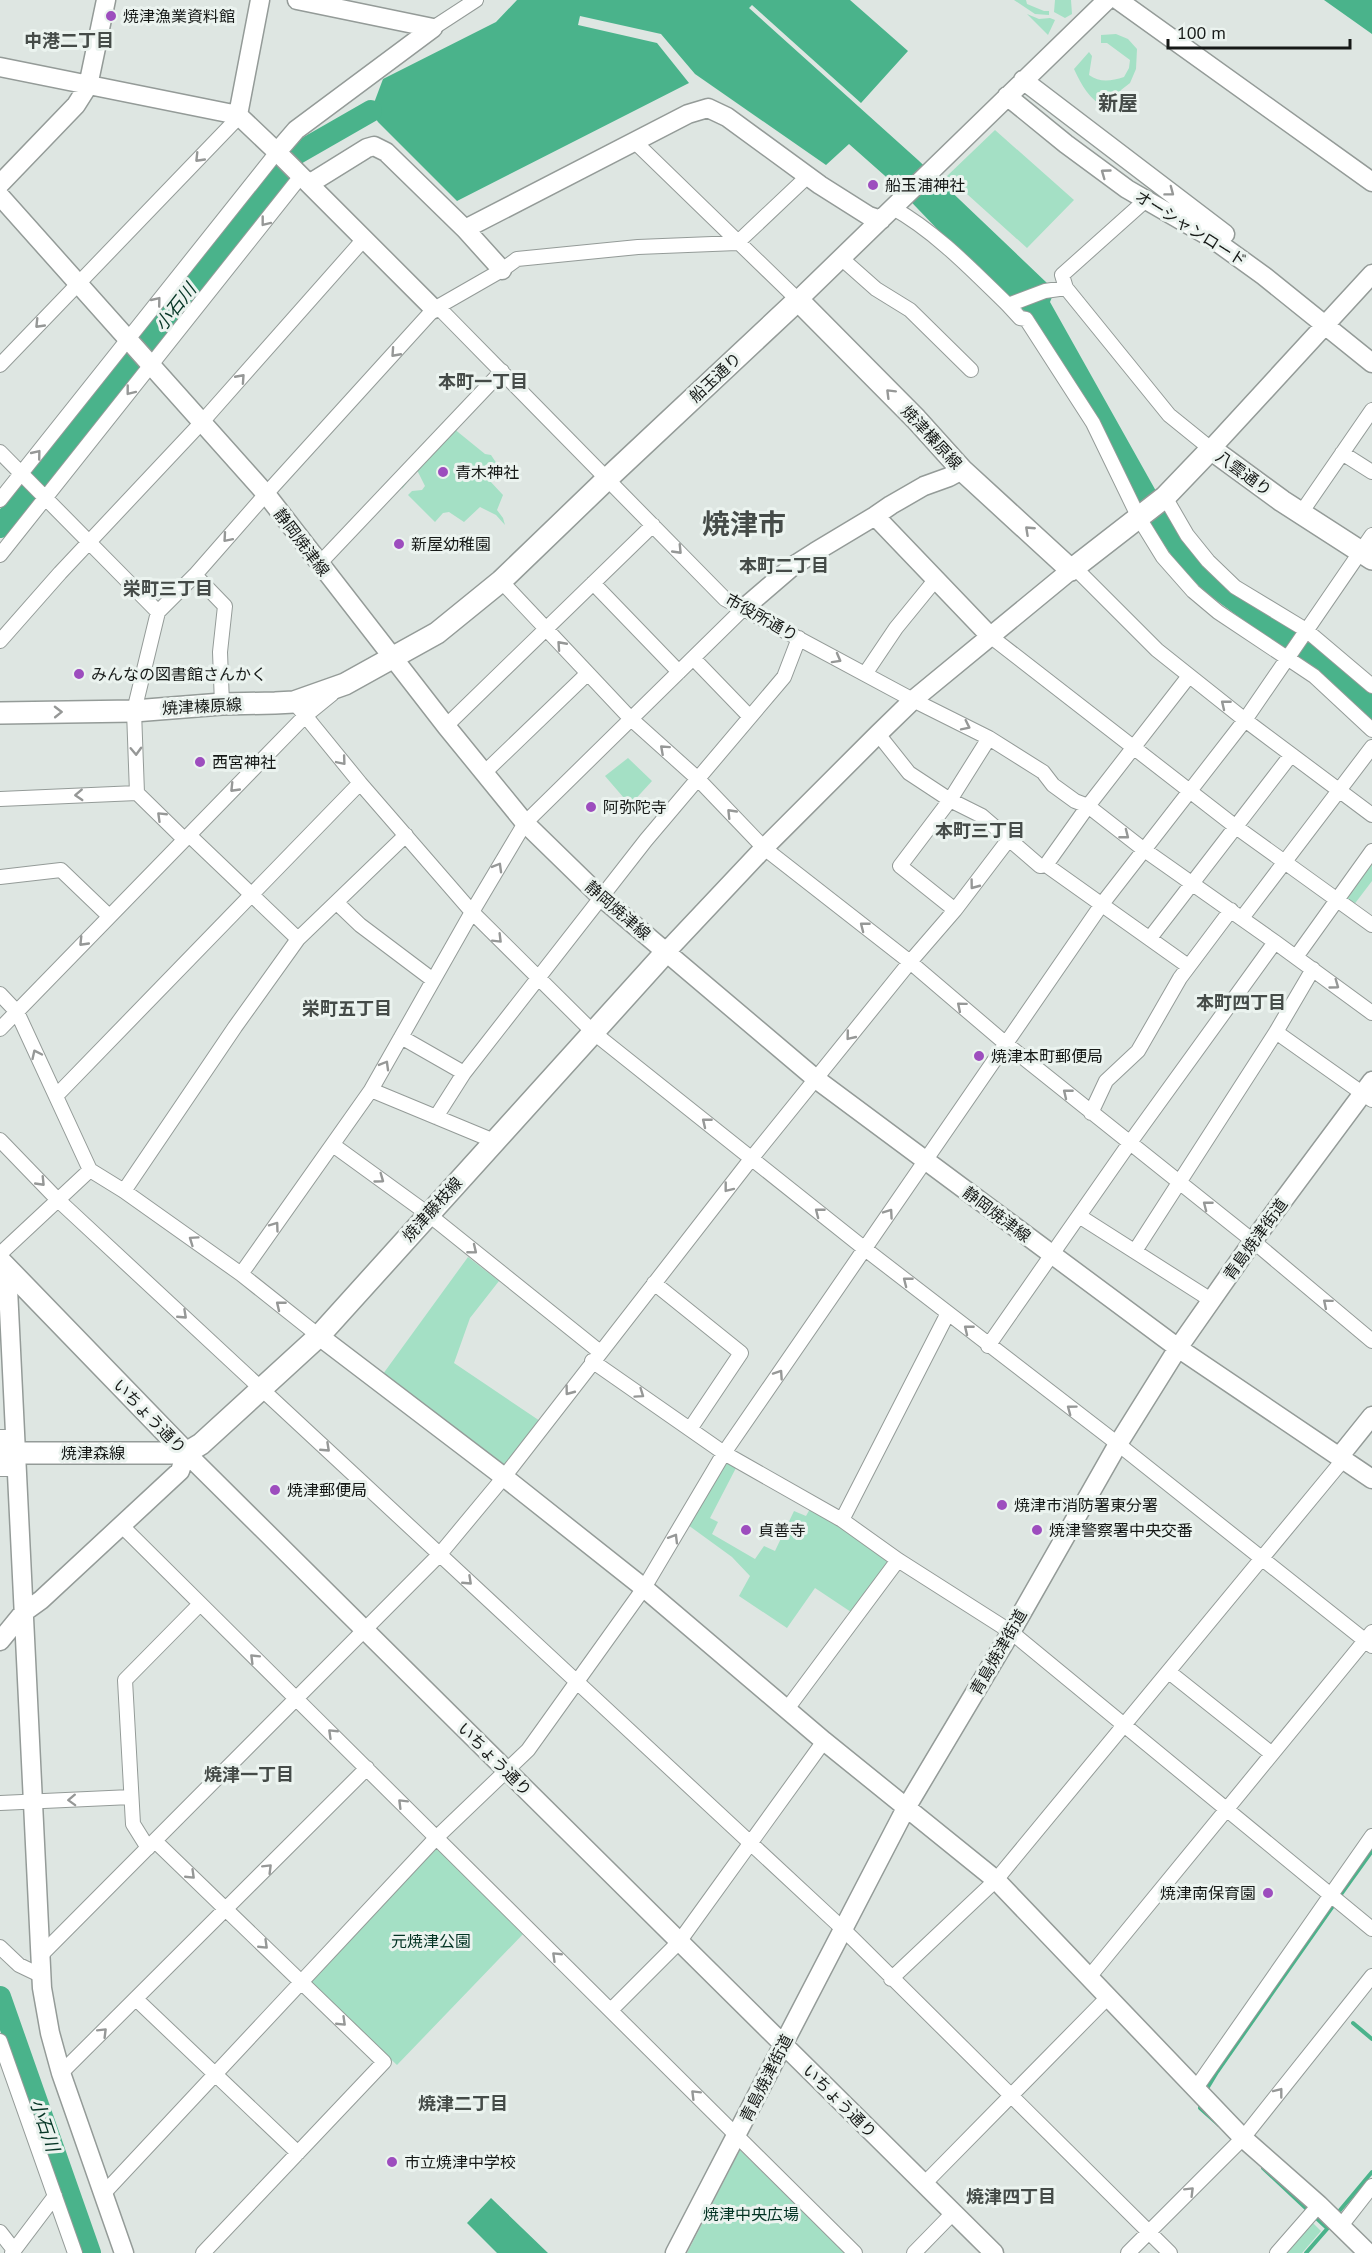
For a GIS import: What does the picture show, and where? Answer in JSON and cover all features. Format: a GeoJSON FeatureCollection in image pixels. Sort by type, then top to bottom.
{"type":"FeatureCollection","features":[{"type":"Feature","properties":{"kind":"main road","name":"焼津榛原線"},"geometry":{"type":"LineString","coordinates":[[798,300],[916,419],[962,470],[1073,569]]}},
{"type":"Feature","properties":{"kind":"main road","name":"船玉通り"},"geometry":{"type":"LineString","coordinates":[[394,657],[437,633],[501,581],[798,300]]}},
{"type":"Feature","properties":{"kind":"main road","name":"八雲通り"},"geometry":{"type":"LineString","coordinates":[[1073,569],[1163,498],[1211,449],[1366,556]]}},
{"type":"Feature","properties":{"kind":"main road","name":"焼津榛原線"},"geometry":{"type":"LineString","coordinates":[[0,713],[134,711],[222,704],[299,709],[394,657]]}},
{"type":"Feature","properties":{"kind":"main road","name":"焼津藤枝線"},"geometry":{"type":"LineString","coordinates":[[186,1453],[201,1444],[319,1336],[666,952]]}},
{"type":"Feature","properties":{"kind":"main road","name":"いちょう通り"},"geometry":{"type":"LineString","coordinates":[[2,1261],[186,1453]]}},
{"type":"Feature","properties":{"kind":"main road","name":"焼津森線"},"geometry":{"type":"LineString","coordinates":[[8,1453],[186,1453]]}},
{"type":"Feature","properties":{"kind":"street"},"geometry":{"type":"LineString","coordinates":[[0,184],[76,105],[88,86],[106,0]]}},
{"type":"Feature","properties":{"kind":"street"},"geometry":{"type":"LineString","coordinates":[[0,364],[233,123],[237,115],[261,0]]}},
{"type":"Feature","properties":{"kind":"street"},"geometry":{"type":"LineString","coordinates":[[297,0],[433,28]]}},
{"type":"Feature","properties":{"kind":"street"},"geometry":{"type":"LineString","coordinates":[[0,500],[296,130],[433,28],[476,0]]}},
{"type":"Feature","properties":{"kind":"street","name":"船玉通り"},"geometry":{"type":"LineString","coordinates":[[798,300],[1107,0]]}},
{"type":"Feature","properties":{"kind":"street"},"geometry":{"type":"LineString","coordinates":[[1118,0],[1372,182]]}},
{"type":"Feature","properties":{"kind":"street"},"geometry":{"type":"LineString","coordinates":[[0,67],[237,115],[436,308]]}},
{"type":"Feature","properties":{"kind":"street","name":"オーシャンロード"},"geometry":{"type":"LineString","coordinates":[[1023,80],[1329,322],[1372,363]]}},
{"type":"Feature","properties":{"kind":"street","name":"オーシャンロード"},"geometry":{"type":"LineString","coordinates":[[1007,96],[1066,144],[1128,189],[1210,237],[1329,322],[1372,347]]}},
{"type":"Feature","properties":{"kind":"street"},"geometry":{"type":"LineString","coordinates":[[465,229],[688,114],[708,108],[716,110],[869,216],[892,209],[913,220],[1011,304],[1020,318],[1026,319],[1038,335],[1093,423],[1139,518],[1163,557],[1193,591],[1218,612],[1314,676],[1372,730]]}},
{"type":"Feature","properties":{"kind":"street"},"geometry":{"type":"LineString","coordinates":[[635,142],[798,300]]}},
{"type":"Feature","properties":{"kind":"street"},"geometry":{"type":"LineString","coordinates":[[0,555],[151,363],[303,178],[375,146],[386,152],[465,229],[502,270]]}},
{"type":"Feature","properties":{"kind":"street"},"geometry":{"type":"LineString","coordinates":[[137,793],[134,711],[158,612],[195,575],[436,308],[517,259],[638,247],[737,243],[809,175]]}},
{"type":"Feature","properties":{"kind":"street","name":"静岡焼津線"},"geometry":{"type":"LineString","coordinates":[[0,196],[266,494],[525,824],[601,897],[816,1079],[1178,1348],[1372,1479]]}},
{"type":"Feature","properties":{"kind":"street"},"geometry":{"type":"LineString","coordinates":[[1147,199],[1062,275],[1061,288],[1169,415],[1211,449],[1372,273]]}},
{"type":"Feature","properties":{"kind":"street"},"geometry":{"type":"LineString","coordinates":[[0,641],[60,573],[202,422],[364,239]]}},
{"type":"Feature","properties":{"kind":"street"},"geometry":{"type":"LineString","coordinates":[[841,258],[876,289],[910,310],[971,370]]}},
{"type":"Feature","properties":{"kind":"street"},"geometry":{"type":"LineString","coordinates":[[1011,304],[1061,288]]}},
{"type":"Feature","properties":{"kind":"street","name":"市役所通り"},"geometry":{"type":"LineString","coordinates":[[436,308],[502,371],[725,599],[989,738],[1043,772],[1053,785],[1075,801],[1088,806],[1143,849],[1372,1013]]}},
{"type":"Feature","properties":{"kind":"street"},"geometry":{"type":"LineString","coordinates":[[319,564],[502,371]]}},
{"type":"Feature","properties":{"kind":"street"},"geometry":{"type":"LineString","coordinates":[[1301,513],[1372,410]]}},
{"type":"Feature","properties":{"kind":"street"},"geometry":{"type":"LineString","coordinates":[[0,452],[158,612]]}},
{"type":"Feature","properties":{"kind":"street"},"geometry":{"type":"LineString","coordinates":[[1342,453],[1372,472]]}},
{"type":"Feature","properties":{"kind":"street"},"geometry":{"type":"LineString","coordinates":[[241,1274],[371,1090],[471,912],[525,824],[744,608],[793,566],[924,486],[962,470]]}},
{"type":"Feature","properties":{"kind":"street"},"geometry":{"type":"LineString","coordinates":[[1163,498],[1187,536],[1234,587],[1305,630],[1372,686]]}},
{"type":"Feature","properties":{"kind":"street"},"geometry":{"type":"LineString","coordinates":[[875,516],[990,636],[1284,863],[1372,925]]}},
{"type":"Feature","properties":{"kind":"street"},"geometry":{"type":"LineString","coordinates":[[446,726],[653,525]]}},
{"type":"Feature","properties":{"kind":"street"},"geometry":{"type":"LineString","coordinates":[[104,2193],[436,1839],[528,1750],[644,1588],[724,1453],[1005,1043],[1102,904],[1245,720],[1305,630],[1366,556],[1372,535]]}},
{"type":"Feature","properties":{"kind":"street"},"geometry":{"type":"LineString","coordinates":[[666,952],[764,848],[913,700],[1073,569],[1157,650],[1245,720],[1372,815]]}},
{"type":"Feature","properties":{"kind":"street"},"geometry":{"type":"LineString","coordinates":[[195,575],[225,606],[220,652],[222,704]]}},
{"type":"Feature","properties":{"kind":"street"},"geometry":{"type":"LineString","coordinates":[[865,674],[896,628],[936,579]]}},
{"type":"Feature","properties":{"kind":"street"},"geometry":{"type":"LineString","coordinates":[[501,581],[630,718],[698,779],[764,848],[910,962],[1005,1043],[1252,1241],[1372,1341]]}},
{"type":"Feature","properties":{"kind":"street"},"geometry":{"type":"LineString","coordinates":[[593,583],[679,672]]}},
{"type":"Feature","properties":{"kind":"street"},"geometry":{"type":"LineString","coordinates":[[436,1117],[464,1073],[601,897],[784,676],[799,638]]}},
{"type":"Feature","properties":{"kind":"street"},"geometry":{"type":"LineString","coordinates":[[693,658],[750,717]]}},
{"type":"Feature","properties":{"kind":"street"},"geometry":{"type":"LineString","coordinates":[[484,773],[587,674]]}},
{"type":"Feature","properties":{"kind":"street"},"geometry":{"type":"LineString","coordinates":[[1046,866],[1088,806],[1189,676]]}},
{"type":"Feature","properties":{"kind":"street"},"geometry":{"type":"LineString","coordinates":[[0,1029],[187,837],[299,709],[471,912],[594,1033],[988,1346],[1118,1444],[1261,1559],[1370,1639],[1272,1754],[1090,1976]]}},
{"type":"Feature","properties":{"kind":"street"},"geometry":{"type":"LineString","coordinates":[[878,734],[909,773],[950,800],[982,816],[1040,866],[1046,866],[1188,966]]}},
{"type":"Feature","properties":{"kind":"street"},"geometry":{"type":"LineString","coordinates":[[955,910],[900,866],[950,800],[989,738]]}},
{"type":"Feature","properties":{"kind":"street"},"geometry":{"type":"LineString","coordinates":[[1242,918],[1372,747]]}},
{"type":"Feature","properties":{"kind":"street"},"geometry":{"type":"LineString","coordinates":[[1150,938],[1291,755]]}},
{"type":"Feature","properties":{"kind":"street"},"geometry":{"type":"LineString","coordinates":[[56,1096],[252,897],[360,783]]}},
{"type":"Feature","properties":{"kind":"street"},"geometry":{"type":"LineString","coordinates":[[0,799],[137,793],[298,939]]}},
{"type":"Feature","properties":{"kind":"street"},"geometry":{"type":"LineString","coordinates":[[124,1191],[298,939],[405,835]]}},
{"type":"Feature","properties":{"kind":"street"},"geometry":{"type":"LineString","coordinates":[[41,1955],[440,1554],[504,1477],[751,1159],[910,962],[955,910],[1009,839]]}},
{"type":"Feature","properties":{"kind":"street"},"geometry":{"type":"LineString","coordinates":[[1296,957],[1372,851]]}},
{"type":"Feature","properties":{"kind":"street"},"geometry":{"type":"LineString","coordinates":[[0,877],[61,870],[108,916]]}},
{"type":"Feature","properties":{"kind":"street"},"geometry":{"type":"LineString","coordinates":[[337,903],[360,925],[433,980]]}},
{"type":"Feature","properties":{"kind":"street"},"geometry":{"type":"LineString","coordinates":[[1091,1113],[1106,1081],[1138,1051],[1188,966],[1230,910]]}},
{"type":"Feature","properties":{"kind":"street"},"geometry":{"type":"LineString","coordinates":[[988,1346],[1129,1143],[1275,942]]}},
{"type":"Feature","properties":{"kind":"street"},"geometry":{"type":"LineString","coordinates":[[1135,1251],[1276,1032],[1313,969]]}},
{"type":"Feature","properties":{"kind":"street"},"geometry":{"type":"LineString","coordinates":[[0,994],[17,1012],[90,1170],[124,1191],[241,1274],[504,1477],[644,1588],[824,1741],[996,1880],[1243,2138],[1319,2205],[1368,2253]]}},
{"type":"Feature","properties":{"kind":"street"},"geometry":{"type":"LineString","coordinates":[[1276,1032],[1369,1091]]}},
{"type":"Feature","properties":{"kind":"street"},"geometry":{"type":"LineString","coordinates":[[401,1037],[464,1073]]}},
{"type":"Feature","properties":{"kind":"street"},"geometry":{"type":"LineString","coordinates":[[371,1090],[494,1141]]}},
{"type":"Feature","properties":{"kind":"street","name":"青島焼津街道"},"geometry":{"type":"LineString","coordinates":[[675,2253],[906,1808],[1011,1632],[1118,1444],[1178,1348],[1252,1241],[1369,1091]]}},
{"type":"Feature","properties":{"kind":"street"},"geometry":{"type":"LineString","coordinates":[[0,1140],[57,1199],[843,1929],[1170,2253]]}},
{"type":"Feature","properties":{"kind":"street"},"geometry":{"type":"LineString","coordinates":[[333,1145],[428,1214],[596,1356],[690,1429],[724,1453],[842,1520],[898,1560],[1011,1632],[1372,1929]]}},
{"type":"Feature","properties":{"kind":"street"},"geometry":{"type":"LineString","coordinates":[[90,1170],[57,1199],[2,1261],[8,1453],[24,1613],[42,1976],[48,2024],[61,2073],[124,2253]]}},
{"type":"Feature","properties":{"kind":"street"},"geometry":{"type":"LineString","coordinates":[[1079,1216],[1211,1300]]}},
{"type":"Feature","properties":{"kind":"street"},"geometry":{"type":"LineString","coordinates":[[654,1283],[741,1353],[690,1429]]}},
{"type":"Feature","properties":{"kind":"street"},"geometry":{"type":"LineString","coordinates":[[842,1520],[948,1313]]}},
{"type":"Feature","properties":{"kind":"street"},"geometry":{"type":"LineString","coordinates":[[891,1979],[996,1880],[1261,1559],[1372,1416]]}},
{"type":"Feature","properties":{"kind":"street"},"geometry":{"type":"LineString","coordinates":[[0,1641],[24,1613],[41,1600],[180,1471],[186,1453]]}},
{"type":"Feature","properties":{"kind":"street","name":"いちょう通り"},"geometry":{"type":"LineString","coordinates":[[186,1453],[994,2253]]}},
{"type":"Feature","properties":{"kind":"street"},"geometry":{"type":"LineString","coordinates":[[122,1526],[855,2253]]}},
{"type":"Feature","properties":{"kind":"street"},"geometry":{"type":"LineString","coordinates":[[787,1709],[898,1560]]}},
{"type":"Feature","properties":{"kind":"street"},"geometry":{"type":"LineString","coordinates":[[200,1604],[125,1680],[130,1797],[134,1824],[151,1845],[226,1909],[384,2062],[203,2253]]}},
{"type":"Feature","properties":{"kind":"street"},"geometry":{"type":"LineString","coordinates":[[1169,1672],[1272,1754]]}},
{"type":"Feature","properties":{"kind":"street"},"geometry":{"type":"LineString","coordinates":[[611,2010],[679,1942],[824,1741]]}},
{"type":"Feature","properties":{"kind":"street"},"geometry":{"type":"LineString","coordinates":[[61,2073],[367,1768]]}},
{"type":"Feature","properties":{"kind":"street"},"geometry":{"type":"LineString","coordinates":[[0,1803],[130,1797]]}},
{"type":"Feature","properties":{"kind":"street"},"geometry":{"type":"LineString","coordinates":[[1196,2088],[1372,1836]]}},
{"type":"Feature","properties":{"kind":"street"},"geometry":{"type":"LineString","coordinates":[[0,1947],[19,1965],[42,1976]]}},
{"type":"Feature","properties":{"kind":"street"},"geometry":{"type":"LineString","coordinates":[[1128,2253],[1243,2138],[1372,1976]]}},
{"type":"Feature","properties":{"kind":"street"},"geometry":{"type":"LineString","coordinates":[[924,2184],[1109,1996]]}},
{"type":"Feature","properties":{"kind":"street"},"geometry":{"type":"LineString","coordinates":[[136,1999],[297,2153]]}},
{"type":"Feature","properties":{"kind":"street"},"geometry":{"type":"LineString","coordinates":[[1,2048],[75,2253]]}},
{"type":"Feature","properties":{"kind":"street"},"geometry":{"type":"LineString","coordinates":[[1340,2227],[1372,2186]]}},
{"type":"Feature","properties":{"kind":"street"},"geometry":{"type":"LineString","coordinates":[[0,2232],[13,2252],[55,2196]]}},
{"type":"Feature","properties":{"kind":"street"},"geometry":{"type":"LineString","coordinates":[[1277,2253],[1319,2205]]}},
{"type":"Feature","properties":{"kind":"street"},"geometry":{"type":"LineString","coordinates":[[914,2253],[953,2213]]}},
{"type":"Feature","properties":{"kind":"green space"},"geometry":{"type":"Polygon","coordinates":[[[1014,0],[1026,0],[1027,4],[1049,11],[1049,15],[1035,14],[1014,0]]]}},
{"type":"Feature","properties":{"kind":"green space"},"geometry":{"type":"Polygon","coordinates":[[[1055,0],[1071,0],[1072,14],[1065,18],[1054,12],[1055,0]]]}},
{"type":"Feature","properties":{"kind":"green space"},"geometry":{"type":"Polygon","coordinates":[[[1027,14],[1039,19],[1055,20],[1048,35],[1027,14]]]}},
{"type":"Feature","properties":{"kind":"green space"},"geometry":{"type":"Polygon","coordinates":[[[1116,34],[1128,39],[1137,49],[1136,69],[1130,83],[1106,108],[1087,92],[1074,69],[1089,52],[1092,56],[1089,75],[1106,80],[1124,77],[1130,60],[1107,43],[1101,43],[1101,35],[1116,34]]]}},
{"type":"Feature","properties":{"kind":"green space"},"geometry":{"type":"Polygon","coordinates":[[[995,130],[1074,200],[1027,248],[947,176],[995,130]]]}},
{"type":"Feature","properties":{"kind":"green space"},"geometry":{"type":"Polygon","coordinates":[[[453,428],[485,454],[491,455],[497,464],[489,473],[489,480],[503,495],[497,510],[505,525],[496,515],[480,507],[464,522],[449,512],[443,513],[435,522],[408,495],[412,491],[422,490],[425,486],[417,470],[402,489],[403,483],[453,428]]]}},
{"type":"Feature","properties":{"kind":"green space"},"geometry":{"type":"Polygon","coordinates":[[[628,758],[652,781],[630,805],[605,776],[628,758]]]}},
{"type":"Feature","properties":{"kind":"green space"},"geometry":{"type":"Polygon","coordinates":[[[1372,858],[1372,881],[1353,906],[1342,898],[1372,858]]]}},
{"type":"Feature","properties":{"kind":"green space"},"geometry":{"type":"Polygon","coordinates":[[[468,1257],[499,1281],[470,1318],[454,1363],[540,1421],[503,1467],[383,1374],[468,1257]]]}},
{"type":"Feature","properties":{"kind":"green space"},"geometry":{"type":"Polygon","coordinates":[[[727,1461],[737,1466],[710,1518],[718,1522],[712,1534],[755,1559],[764,1546],[775,1551],[794,1511],[806,1516],[811,1507],[892,1561],[854,1614],[815,1588],[787,1628],[739,1596],[750,1576],[732,1557],[688,1525],[727,1461]]]}},
{"type":"Feature","properties":{"kind":"green space","name":"元焼津公園"},"geometry":{"type":"Polygon","coordinates":[[[436,1846],[525,1932],[397,2065],[309,1982],[436,1846]]]}},
{"type":"Feature","properties":{"kind":"green space","name":"焼津中央広場"},"geometry":{"type":"Polygon","coordinates":[[[740,2150],[845,2253],[687,2253],[740,2150]]]}},
{"type":"Feature","properties":{"kind":"green space"},"geometry":{"type":"Polygon","coordinates":[[[1312,2222],[1321,2231],[1302,2253],[1285,2253],[1312,2222]]]}},
{"type":"Feature","properties":{"kind":"shaded area"},"geometry":{"type":"Polygon","coordinates":[[[517,0],[850,0],[908,51],[861,103],[752,5],[749,8],[918,160],[1047,283],[1052,297],[1050,302],[1170,516],[1202,563],[1298,630],[1372,694],[1372,721],[1343,694],[1205,592],[1176,562],[1152,527],[1086,400],[1031,317],[943,235],[893,183],[849,144],[826,165],[695,74],[661,34],[580,16],[578,25],[657,43],[689,83],[457,201],[378,122],[371,111],[383,79],[496,22],[517,0]]]}},
{"type":"Feature","properties":{"kind":"shaded area"},"geometry":{"type":"Polygon","coordinates":[[[1324,0],[1372,0],[1372,34],[1324,0]]]}},
{"type":"Feature","properties":{"kind":"shaded area"},"geometry":{"type":"Polygon","coordinates":[[[491,2198],[548,2253],[497,2253],[467,2223],[491,2198]]]}},
{"type":"Feature","properties":{"kind":"waterway","name":"小石川"},"geometry":{"type":"LineString","coordinates":[[0,527],[296,154],[371,111]]}},
{"type":"Feature","properties":{"kind":"waterway"},"geometry":{"type":"LineString","coordinates":[[1339,1897],[1372,1851]]}},
{"type":"Feature","properties":{"kind":"waterway"},"geometry":{"type":"LineString","coordinates":[[1205,2092],[1335,1903]]}},
{"type":"Feature","properties":{"kind":"waterway","name":"小石川"},"geometry":{"type":"LineString","coordinates":[[0,1997],[90,2253]]}},
{"type":"Feature","properties":{"kind":"waterway"},"geometry":{"type":"LineString","coordinates":[[1353,2023],[1372,2039]]}},
{"type":"Feature","properties":{"kind":"waterway"},"geometry":{"type":"LineString","coordinates":[[1201,2102],[1200,2108],[1219,2125]]}},
{"type":"Feature","properties":{"kind":"waterway"},"geometry":{"type":"LineString","coordinates":[[1263,2168],[1327,2228]]}},
{"type":"Feature","properties":{"kind":"waterway"},"geometry":{"type":"LineString","coordinates":[[1336,2215],[1372,2172]]}},
{"type":"Feature","properties":{"kind":"waterway"},"geometry":{"type":"LineString","coordinates":[[1306,2253],[1327,2229]]}},
{"type":"Feature","properties":{"kind":"place","name":"焼津漁業資料館"},"geometry":{"type":"Point","coordinates":[111,16]}},
{"type":"Feature","properties":{"kind":"place","name":"船玉浦神社"},"geometry":{"type":"Point","coordinates":[873,185]}},
{"type":"Feature","properties":{"kind":"place","name":"青木神社"},"geometry":{"type":"Point","coordinates":[443,472]}},
{"type":"Feature","properties":{"kind":"place","name":"新屋幼稚園"},"geometry":{"type":"Point","coordinates":[399,544]}},
{"type":"Feature","properties":{"kind":"place","name":"みんなの図書館さんかく"},"geometry":{"type":"Point","coordinates":[79,674]}},
{"type":"Feature","properties":{"kind":"place","name":"西宮神社"},"geometry":{"type":"Point","coordinates":[200,762]}},
{"type":"Feature","properties":{"kind":"place","name":"阿弥陀寺"},"geometry":{"type":"Point","coordinates":[591,807]}},
{"type":"Feature","properties":{"kind":"place","name":"焼津本町郵便局"},"geometry":{"type":"Point","coordinates":[979,1056]}},
{"type":"Feature","properties":{"kind":"place","name":"焼津郵便局"},"geometry":{"type":"Point","coordinates":[275,1490]}},
{"type":"Feature","properties":{"kind":"place","name":"焼津市消防署東分署"},"geometry":{"type":"Point","coordinates":[1002,1505]}},
{"type":"Feature","properties":{"kind":"place","name":"貞善寺"},"geometry":{"type":"Point","coordinates":[746,1530]}},
{"type":"Feature","properties":{"kind":"place","name":"焼津警察署中央交番"},"geometry":{"type":"Point","coordinates":[1037,1530]}},
{"type":"Feature","properties":{"kind":"place","name":"焼津南保育園"},"geometry":{"type":"Point","coordinates":[1268,1893]}},
{"type":"Feature","properties":{"kind":"place","name":"市立焼津中学校"},"geometry":{"type":"Point","coordinates":[392,2162]}},
{"type":"Feature","properties":{"kind":"district","name":"中港二丁目"},"geometry":{"type":"Point","coordinates":[69,40]}},
{"type":"Feature","properties":{"kind":"district","name":"新屋"},"geometry":{"type":"Point","coordinates":[1118,103]}},
{"type":"Feature","properties":{"kind":"district","name":"本町一丁目"},"geometry":{"type":"Point","coordinates":[483,381]}},
{"type":"Feature","properties":{"kind":"district","name":"焼津市"},"geometry":{"type":"Point","coordinates":[744,523]}},
{"type":"Feature","properties":{"kind":"district","name":"本町二丁目"},"geometry":{"type":"Point","coordinates":[784,565]}},
{"type":"Feature","properties":{"kind":"district","name":"栄町三丁目"},"geometry":{"type":"Point","coordinates":[168,588]}},
{"type":"Feature","properties":{"kind":"district","name":"本町三丁目"},"geometry":{"type":"Point","coordinates":[980,830]}},
{"type":"Feature","properties":{"kind":"district","name":"本町四丁目"},"geometry":{"type":"Point","coordinates":[1241,1002]}},
{"type":"Feature","properties":{"kind":"district","name":"栄町五丁目"},"geometry":{"type":"Point","coordinates":[347,1008]}},
{"type":"Feature","properties":{"kind":"district","name":"焼津一丁目"},"geometry":{"type":"Point","coordinates":[249,1774]}},
{"type":"Feature","properties":{"kind":"district","name":"焼津二丁目"},"geometry":{"type":"Point","coordinates":[463,2103]}},
{"type":"Feature","properties":{"kind":"district","name":"焼津四丁目"},"geometry":{"type":"Point","coordinates":[1011,2196]}}]}
